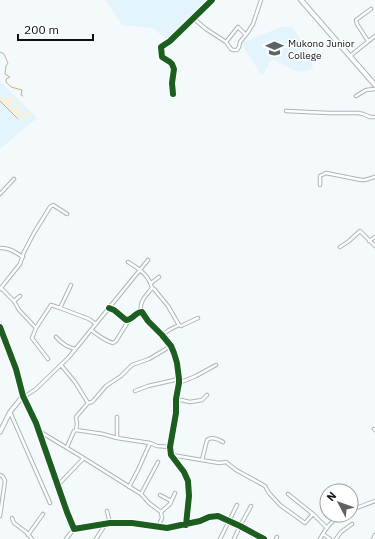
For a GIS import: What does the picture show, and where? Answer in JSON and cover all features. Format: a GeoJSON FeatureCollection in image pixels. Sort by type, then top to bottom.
{"type":"FeatureCollection","features":[{"type":"Feature","properties":{"kind":"main road"},"geometry":{"type":"LineString","coordinates":[[302,0],[375,85]]}},
{"type":"Feature","properties":{"kind":"street"},"geometry":{"type":"LineString","coordinates":[[173,94],[172,83],[174,69],[170,62],[162,57],[161,46],[170,41],[212,0]]}},
{"type":"Feature","properties":{"kind":"street"},"geometry":{"type":"LineString","coordinates":[[193,18],[206,29],[226,42],[231,49],[237,50],[240,42],[253,24],[261,0]]}},
{"type":"Feature","properties":{"kind":"street"},"geometry":{"type":"LineString","coordinates":[[368,42],[356,20],[371,9]]}},
{"type":"Feature","properties":{"kind":"street"},"geometry":{"type":"LineString","coordinates":[[226,42],[238,27],[246,34]]}},
{"type":"Feature","properties":{"kind":"street"},"geometry":{"type":"LineString","coordinates":[[350,56],[375,36]]}},
{"type":"Feature","properties":{"kind":"street"},"geometry":{"type":"LineString","coordinates":[[356,96],[366,90],[375,89]]}},
{"type":"Feature","properties":{"kind":"street"},"geometry":{"type":"LineString","coordinates":[[286,111],[358,113],[373,118],[375,117]]}},
{"type":"Feature","properties":{"kind":"street"},"geometry":{"type":"LineString","coordinates":[[320,185],[320,176],[326,173],[361,180],[375,178]]}},
{"type":"Feature","properties":{"kind":"street"},"geometry":{"type":"LineString","coordinates":[[0,194],[14,180]]}},
{"type":"Feature","properties":{"kind":"street"},"geometry":{"type":"LineString","coordinates":[[36,328],[19,310],[14,301],[1,289],[20,264],[24,252],[34,233],[50,207],[53,205],[67,214]]}},
{"type":"Feature","properties":{"kind":"street"},"geometry":{"type":"LineString","coordinates":[[340,247],[360,232],[375,246]]}},
{"type":"Feature","properties":{"kind":"street"},"geometry":{"type":"LineString","coordinates":[[369,241],[375,237]]}},
{"type":"Feature","properties":{"kind":"street"},"geometry":{"type":"LineString","coordinates":[[0,248],[10,249],[23,257]]}},
{"type":"Feature","properties":{"kind":"street"},"geometry":{"type":"LineString","coordinates":[[0,432],[10,412],[23,396],[36,389],[61,365],[148,260]]}},
{"type":"Feature","properties":{"kind":"street"},"geometry":{"type":"LineString","coordinates":[[128,262],[145,274],[151,283],[152,288],[168,306],[179,325]]}},
{"type":"Feature","properties":{"kind":"street"},"geometry":{"type":"LineString","coordinates":[[151,283],[159,277]]}},
{"type":"Feature","properties":{"kind":"street"},"geometry":{"type":"LineString","coordinates":[[60,308],[70,285]]}},
{"type":"Feature","properties":{"kind":"street"},"geometry":{"type":"LineString","coordinates":[[152,288],[140,306],[141,312],[171,346],[174,353],[179,383],[176,399],[176,413],[170,447],[171,455],[184,472],[188,481],[189,496],[186,524]]}},
{"type":"Feature","properties":{"kind":"street"},"geometry":{"type":"LineString","coordinates":[[14,301],[20,296]]}},
{"type":"Feature","properties":{"kind":"street"},"geometry":{"type":"LineString","coordinates":[[48,359],[32,338],[36,328],[51,305],[89,319],[96,324]]}},
{"type":"Feature","properties":{"kind":"street"},"geometry":{"type":"LineString","coordinates":[[109,308],[114,310],[124,319],[129,320]]}},
{"type":"Feature","properties":{"kind":"street"},"geometry":{"type":"LineString","coordinates":[[91,330],[102,338],[113,343],[129,320],[141,312]]}},
{"type":"Feature","properties":{"kind":"street"},"geometry":{"type":"LineString","coordinates":[[162,335],[179,325],[181,326],[198,318]]}},
{"type":"Feature","properties":{"kind":"street"},"geometry":{"type":"LineString","coordinates":[[0,327],[16,369],[23,396],[39,431],[74,529]]}},
{"type":"Feature","properties":{"kind":"street"},"geometry":{"type":"LineString","coordinates":[[56,337],[61,343],[75,349]]}},
{"type":"Feature","properties":{"kind":"street"},"geometry":{"type":"LineString","coordinates":[[67,447],[74,431],[76,430],[76,417],[88,403],[92,402],[106,386],[121,376],[132,365],[171,346]]}},
{"type":"Feature","properties":{"kind":"street"},"geometry":{"type":"LineString","coordinates":[[61,365],[75,382],[88,403]]}},
{"type":"Feature","properties":{"kind":"street"},"geometry":{"type":"LineString","coordinates":[[179,383],[216,366]]}},
{"type":"Feature","properties":{"kind":"street"},"geometry":{"type":"LineString","coordinates":[[136,391],[148,386],[179,379]]}},
{"type":"Feature","properties":{"kind":"street"},"geometry":{"type":"LineString","coordinates":[[176,399],[190,402],[202,400],[207,395]]}},
{"type":"Feature","properties":{"kind":"street"},"geometry":{"type":"LineString","coordinates":[[10,412],[50,502]]}},
{"type":"Feature","properties":{"kind":"street"},"geometry":{"type":"LineString","coordinates":[[117,417],[117,438]]}},
{"type":"Feature","properties":{"kind":"street"},"geometry":{"type":"LineString","coordinates":[[76,430],[150,443],[157,446],[170,447]]}},
{"type":"Feature","properties":{"kind":"street"},"geometry":{"type":"LineString","coordinates":[[39,431],[141,494],[149,503],[161,512],[162,518],[158,527]]}},
{"type":"Feature","properties":{"kind":"street"},"geometry":{"type":"LineString","coordinates":[[202,460],[208,439],[213,438],[223,442]]}},
{"type":"Feature","properties":{"kind":"street"},"geometry":{"type":"LineString","coordinates":[[129,487],[150,443]]}},
{"type":"Feature","properties":{"kind":"street"},"geometry":{"type":"LineString","coordinates":[[171,455],[219,463],[226,462],[236,470],[265,486],[280,505],[304,523],[313,514]]}},
{"type":"Feature","properties":{"kind":"street"},"geometry":{"type":"LineString","coordinates":[[58,485],[81,461],[82,457]]}},
{"type":"Feature","properties":{"kind":"street"},"geometry":{"type":"LineString","coordinates":[[141,494],[158,462]]}},
{"type":"Feature","properties":{"kind":"street"},"geometry":{"type":"LineString","coordinates":[[0,476],[4,478],[5,481],[0,516]]}},
{"type":"Feature","properties":{"kind":"street"},"geometry":{"type":"LineString","coordinates":[[161,512],[170,504],[175,493]]}},
{"type":"Feature","properties":{"kind":"street"},"geometry":{"type":"LineString","coordinates":[[288,494],[313,514],[327,528]]}},
{"type":"Feature","properties":{"kind":"street"},"geometry":{"type":"LineString","coordinates":[[160,495],[172,501]]}},
{"type":"Feature","properties":{"kind":"street"},"geometry":{"type":"LineString","coordinates":[[359,507],[375,501]]}},
{"type":"Feature","properties":{"kind":"street"},"geometry":{"type":"LineString","coordinates":[[220,539],[237,504]]}},
{"type":"Feature","properties":{"kind":"street"},"geometry":{"type":"LineString","coordinates":[[234,539],[251,506]]}},
{"type":"Feature","properties":{"kind":"street"},"geometry":{"type":"LineString","coordinates":[[107,511],[110,523]]}},
{"type":"Feature","properties":{"kind":"street"},"geometry":{"type":"LineString","coordinates":[[28,535],[43,514]]}},
{"type":"Feature","properties":{"kind":"street"},"geometry":{"type":"LineString","coordinates":[[66,539],[74,529],[103,524],[132,523],[167,528],[205,520],[214,516],[229,520],[264,539]]}},
{"type":"Feature","properties":{"kind":"street"},"geometry":{"type":"LineString","coordinates":[[12,518],[14,523],[32,539]]}},
{"type":"Feature","properties":{"kind":"street"},"geometry":{"type":"LineString","coordinates":[[320,539],[330,523]]}},
{"type":"Feature","properties":{"kind":"street"},"geometry":{"type":"LineString","coordinates":[[96,539],[103,528],[103,524]]}},
{"type":"Feature","properties":{"kind":"street"},"geometry":{"type":"LineString","coordinates":[[336,539],[341,532],[352,524]]}},
{"type":"Feature","properties":{"kind":"street"},"geometry":{"type":"LineString","coordinates":[[323,534],[330,539]]}},
{"type":"Feature","properties":{"kind":"street"},"geometry":{"type":"LineString","coordinates":[[372,539],[375,535]]}},
{"type":"Feature","properties":{"kind":"shaded area"},"geometry":{"type":"Polygon","coordinates":[[[105,0],[205,0],[209,2],[168,41],[153,28],[122,25],[105,0]]]}},
{"type":"Feature","properties":{"kind":"shaded area","name":"Mukono Junior College"},"geometry":{"type":"Polygon","coordinates":[[[281,27],[292,27],[294,29],[310,55],[313,69],[298,72],[272,59],[262,76],[241,43],[281,27]]]}},
{"type":"Feature","properties":{"kind":"shaded area"},"geometry":{"type":"Polygon","coordinates":[[[0,81],[37,118],[0,149],[0,81]]]}},
{"type":"Feature","properties":{"kind":"shaded area"},"geometry":{"type":"Polygon","coordinates":[[[9,95],[14,100],[9,105],[13,109],[18,104],[23,105],[17,111],[22,115],[27,110],[31,113],[25,118],[20,119],[0,100],[0,96],[4,100],[9,95]]]}},
{"type":"Feature","properties":{"kind":"waterway"},"geometry":{"type":"LineString","coordinates":[[0,52],[4,54],[8,63],[5,74],[10,77],[6,79],[6,82],[11,87],[22,90],[21,95],[23,96]]}},
{"type":"Feature","properties":{"kind":"waterway"},"geometry":{"type":"LineString","coordinates":[[0,101],[18,119]]}},
{"type":"Feature","properties":{"kind":"cycle path"},"geometry":{"type":"LineString","coordinates":[[173,94],[172,83],[174,69],[172,64],[162,57],[161,47],[170,41],[212,0]]}},
{"type":"Feature","properties":{"kind":"cycle path"},"geometry":{"type":"LineString","coordinates":[[109,308],[114,310],[126,320],[142,312],[148,321],[171,346],[174,353],[177,363],[179,383],[176,399],[176,413],[170,447],[171,455],[184,472],[188,481],[189,496],[186,525]]}},
{"type":"Feature","properties":{"kind":"cycle path"},"geometry":{"type":"LineString","coordinates":[[0,327],[16,369],[23,396],[36,423],[74,529],[110,523],[132,523],[167,528],[218,516],[264,539]]}},
{"type":"Feature","properties":{"kind":"place","name":"Mukono Junior College"},"geometry":{"type":"Point","coordinates":[275,49]}}]}
